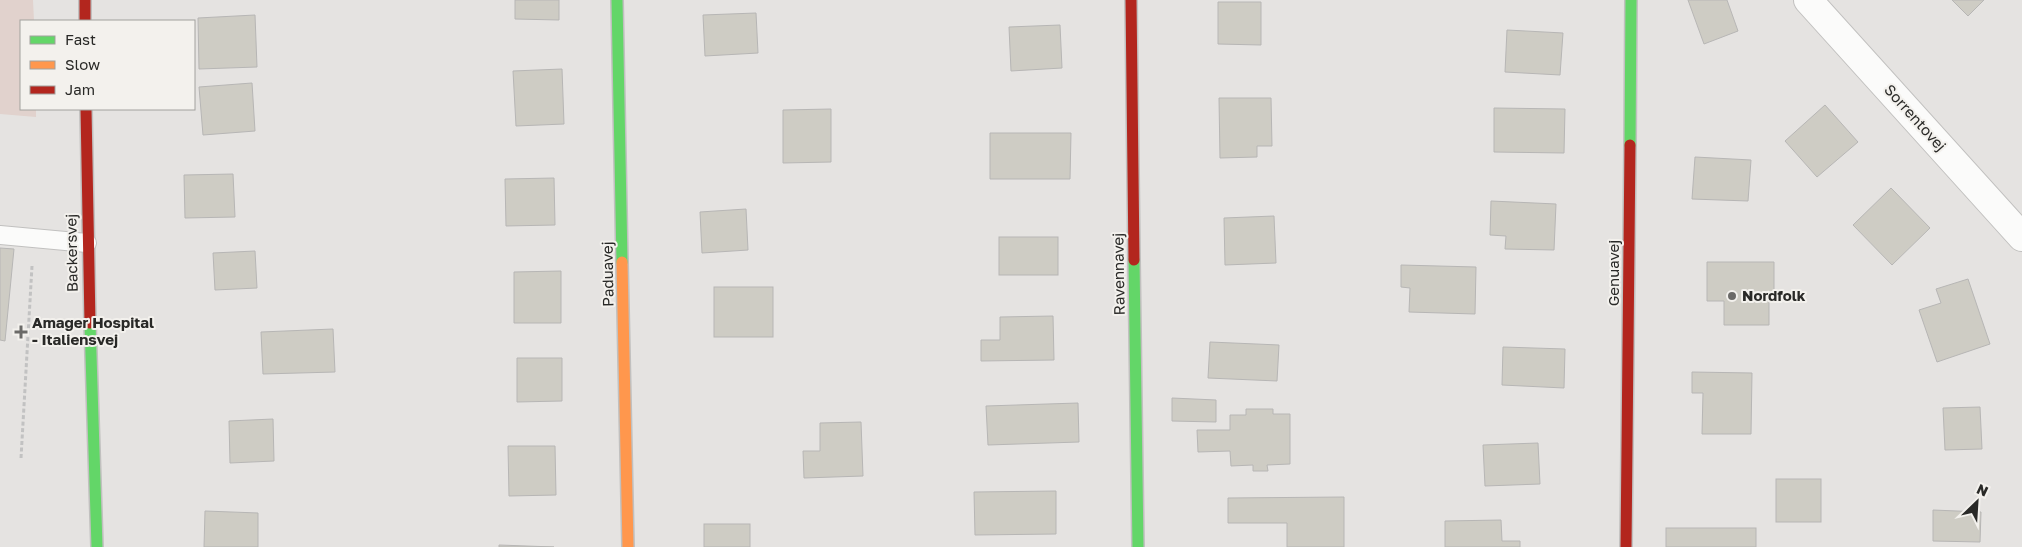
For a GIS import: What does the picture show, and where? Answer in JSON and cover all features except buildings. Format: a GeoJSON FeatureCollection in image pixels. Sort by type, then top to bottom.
{"type":"FeatureCollection","features":[{"type":"Feature","properties":{"kind":"street"},"geometry":{"type":"LineString","coordinates":[[85,0],[85,20]]}},
{"type":"Feature","properties":{"kind":"street","name":"Paduavej"},"geometry":{"type":"LineString","coordinates":[[618,0],[628,547]]}},
{"type":"Feature","properties":{"kind":"street","name":"Ravennavej"},"geometry":{"type":"LineString","coordinates":[[1131,0],[1138,547]]}},
{"type":"Feature","properties":{"kind":"street","name":"Genuavej"},"geometry":{"type":"LineString","coordinates":[[1626,547],[1631,0]]}},
{"type":"Feature","properties":{"kind":"street","name":"Sorrentovej"},"geometry":{"type":"LineString","coordinates":[[1808,0],[2022,237]]}},
{"type":"Feature","properties":{"kind":"street","name":"Backersvej"},"geometry":{"type":"LineString","coordinates":[[86,110],[86,243],[97,547]]}},
{"type":"Feature","properties":{"kind":"lane"},"geometry":{"type":"LineString","coordinates":[[0,235],[86,243]]}},
{"type":"Feature","properties":{"kind":"path"},"geometry":{"type":"LineString","coordinates":[[20,458],[34,238]]}},
{"type":"Feature","properties":{"kind":"shaded area"},"geometry":{"type":"Polygon","coordinates":[[[0,0],[33,0],[34,20],[20,20],[20,110],[36,110],[36,117],[0,114],[0,0]]]}},
{"type":"Feature","properties":{"kind":"traffic: fast"},"geometry":{"type":"LineString","coordinates":[[617,0],[622,262]]}},
{"type":"Feature","properties":{"kind":"traffic: fast"},"geometry":{"type":"LineString","coordinates":[[1630,145],[1631,0]]}},
{"type":"Feature","properties":{"kind":"traffic: fast"},"geometry":{"type":"LineString","coordinates":[[1134,260],[1138,547]]}},
{"type":"Feature","properties":{"kind":"traffic: fast"},"geometry":{"type":"LineString","coordinates":[[90,323],[97,547]]}},
{"type":"Feature","properties":{"kind":"traffic: slow"},"geometry":{"type":"LineString","coordinates":[[622,262],[628,547]]}},
{"type":"Feature","properties":{"kind":"traffic: jam"},"geometry":{"type":"LineString","coordinates":[[85,0],[85,20]]}},
{"type":"Feature","properties":{"kind":"traffic: jam"},"geometry":{"type":"LineString","coordinates":[[1131,0],[1134,260]]}},
{"type":"Feature","properties":{"kind":"traffic: jam"},"geometry":{"type":"LineString","coordinates":[[86,110],[90,323]]}},
{"type":"Feature","properties":{"kind":"traffic: jam"},"geometry":{"type":"LineString","coordinates":[[1626,547],[1630,145]]}},
{"type":"Feature","properties":{"kind":"place","name":"Nordfolk"},"geometry":{"type":"Point","coordinates":[1732,296]}},
{"type":"Feature","properties":{"kind":"place","name":"Amager Hospital - Italiensvej"},"geometry":{"type":"Point","coordinates":[21,332]}}]}
